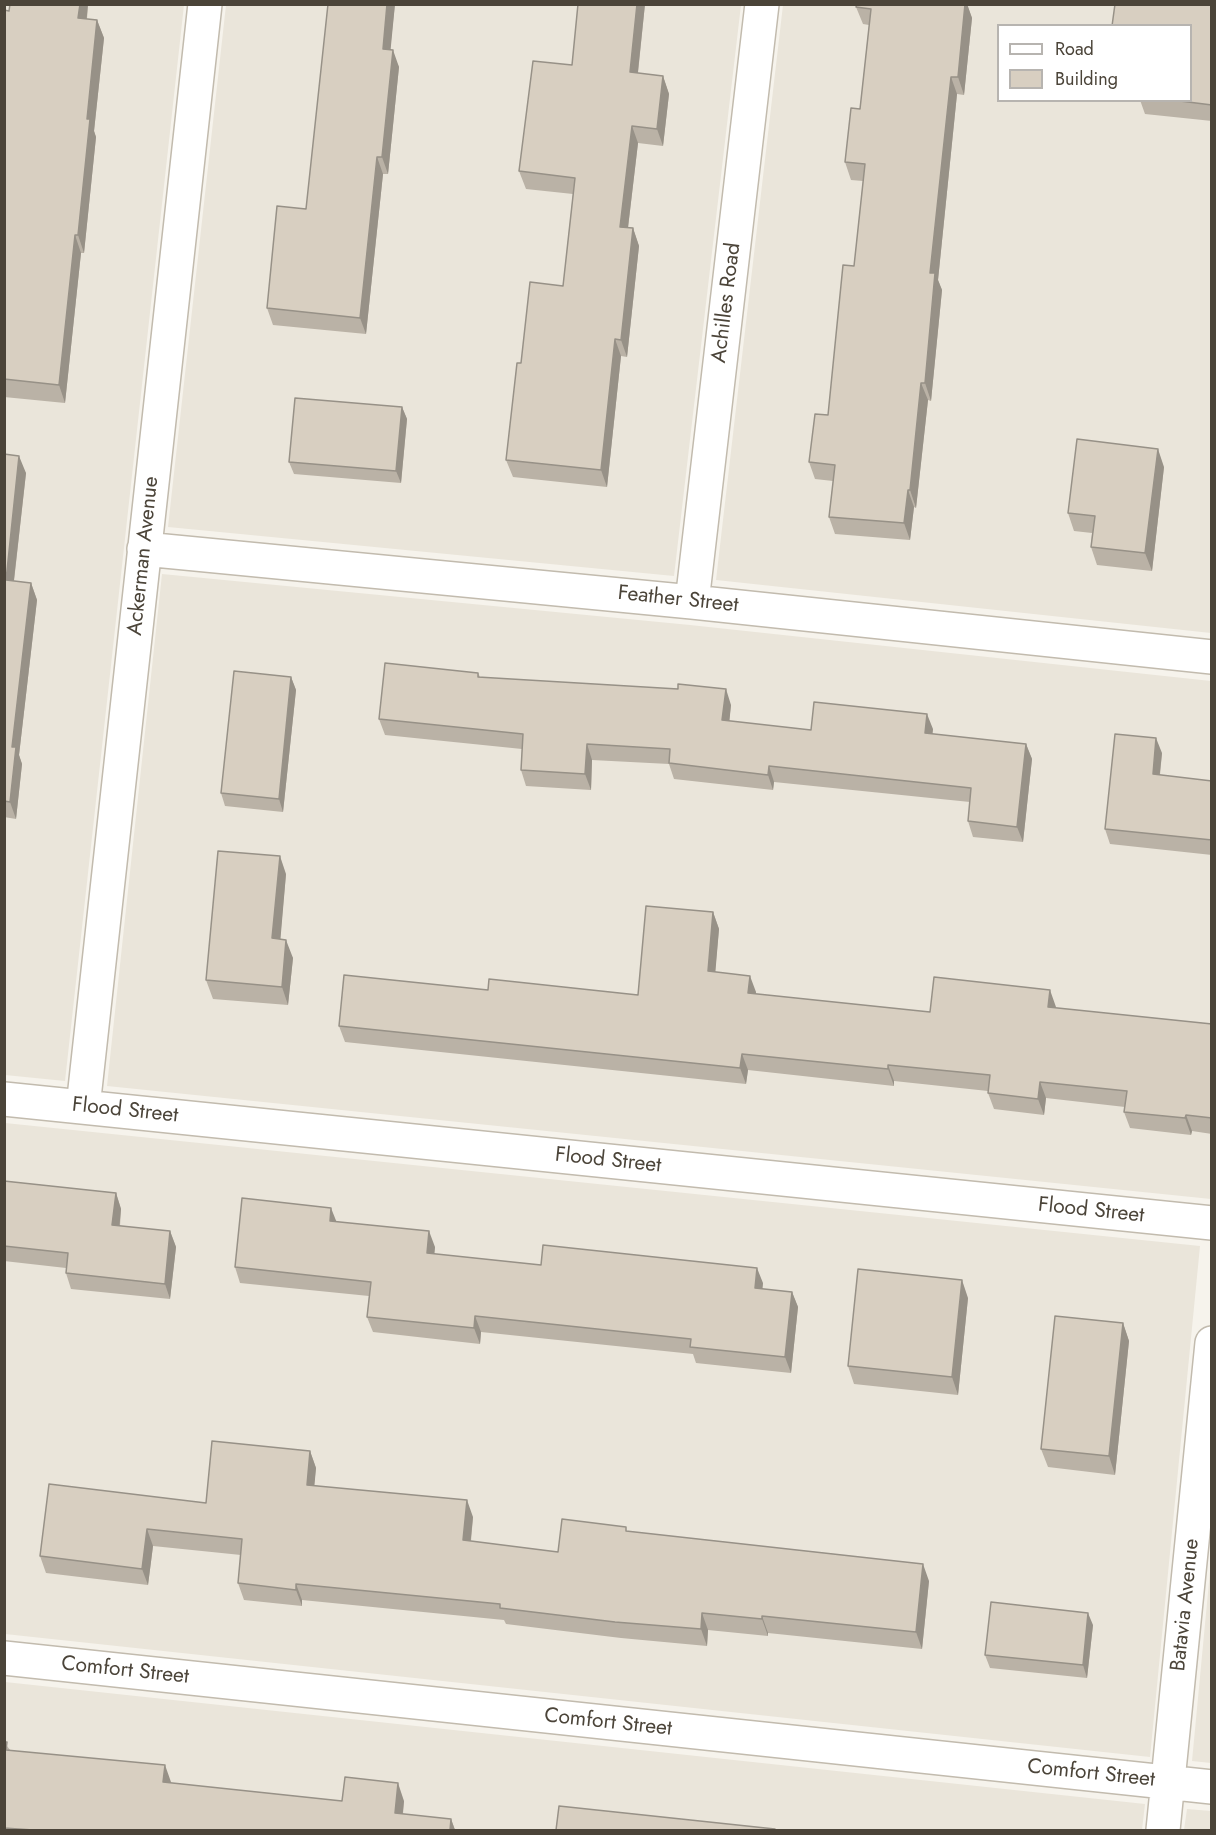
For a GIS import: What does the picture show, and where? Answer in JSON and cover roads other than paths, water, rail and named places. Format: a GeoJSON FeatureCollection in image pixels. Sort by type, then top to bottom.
{"type":"FeatureCollection","features":[{"type":"Feature","properties":{"kind":"street","name":"Ackerman Avenue"},"geometry":{"type":"LineString","coordinates":[[83,1107],[205,4]]}},
{"type":"Feature","properties":{"kind":"street","name":"Achilles Road"},"geometry":{"type":"LineString","coordinates":[[692,602],[762,4]]}},
{"type":"Feature","properties":{"kind":"street","name":"Feather Street"},"geometry":{"type":"LineString","coordinates":[[144,549],[692,602],[1212,657]]}},
{"type":"Feature","properties":{"kind":"street","name":"Flood Street"},"geometry":{"type":"LineString","coordinates":[[4,1099],[1212,1223]]}},
{"type":"Feature","properties":{"kind":"street","name":"Batavia Avenue"},"geometry":{"type":"LineString","coordinates":[[1164,1830],[1212,1343]]}},
{"type":"Feature","properties":{"kind":"street","name":"Comfort Street"},"geometry":{"type":"LineString","coordinates":[[4,1658],[1212,1787]]}}]}
